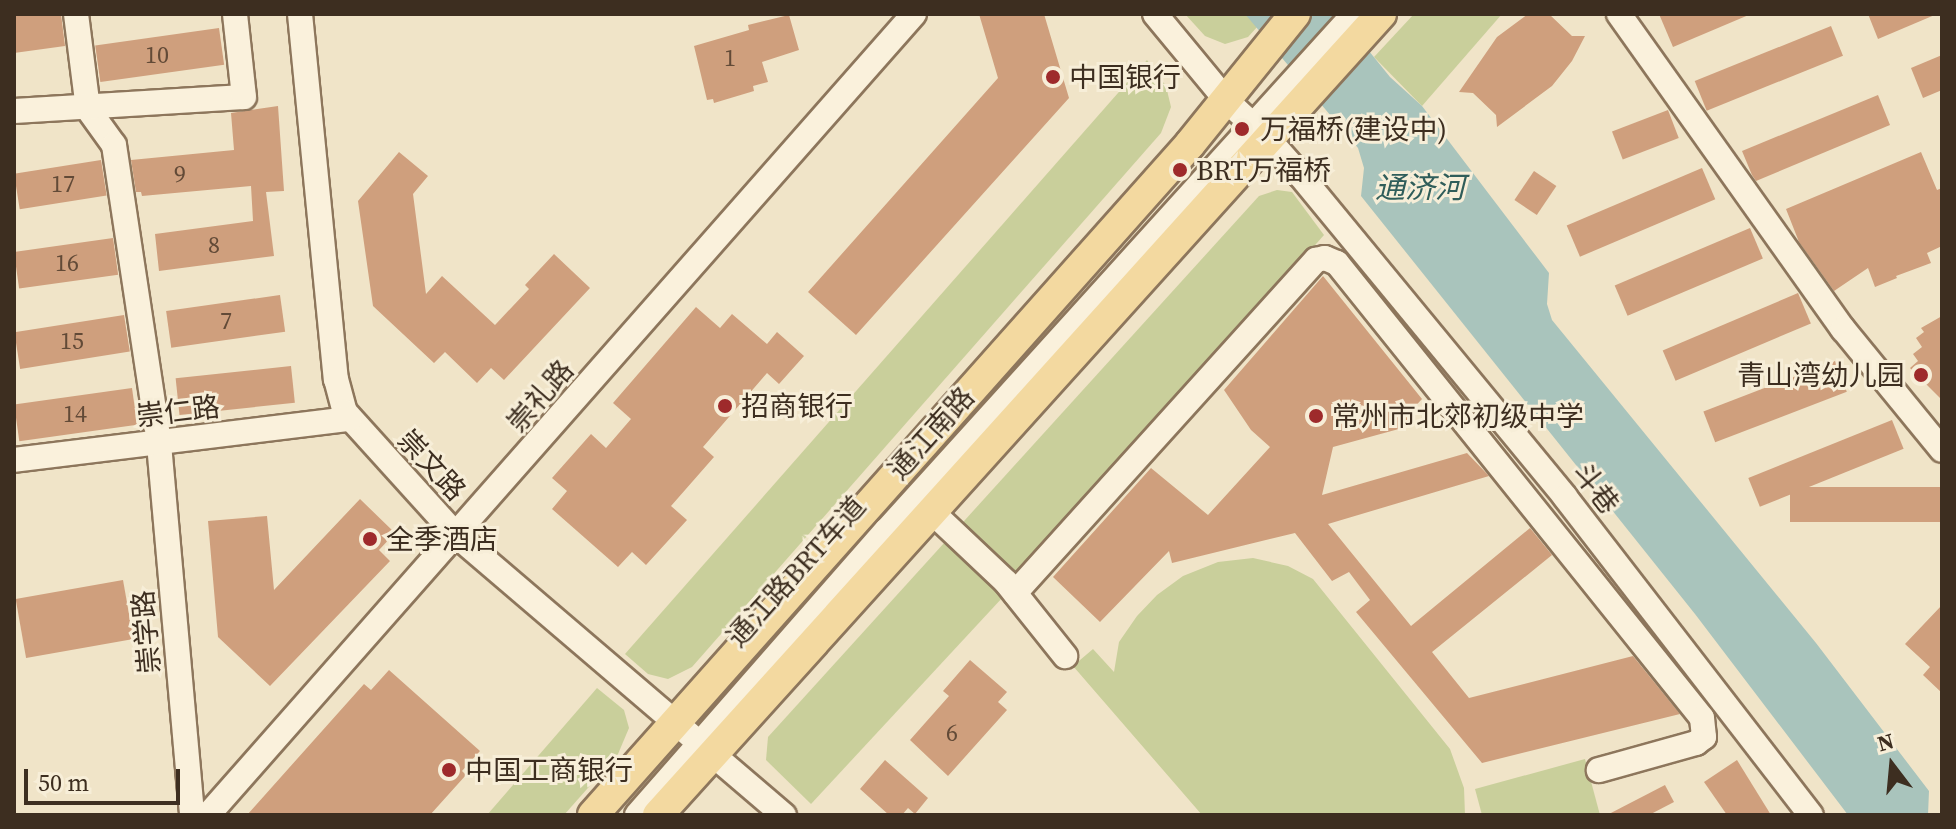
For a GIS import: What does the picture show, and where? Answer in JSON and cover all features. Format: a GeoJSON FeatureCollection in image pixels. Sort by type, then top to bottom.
{"type":"FeatureCollection","features":[{"type":"Feature","properties":{"kind":"main road","name":"通江南路"},"geometry":{"type":"LineString","coordinates":[[593,815],[694,738],[932,512],[1248,122],[1266,50],[1295,14]]}},
{"type":"Feature","properties":{"kind":"main road","name":"通江南路"},"geometry":{"type":"LineString","coordinates":[[658,815],[694,738],[1248,122],[1290,91],[1357,19]]}},
{"type":"Feature","properties":{"kind":"street"},"geometry":{"type":"LineString","coordinates":[[76,14],[88,109]]}},
{"type":"Feature","properties":{"kind":"street"},"geometry":{"type":"LineString","coordinates":[[14,111],[88,109],[244,97],[235,14]]}},
{"type":"Feature","properties":{"kind":"street","name":"崇文路"},"geometry":{"type":"LineString","coordinates":[[300,14],[336,379],[350,419],[457,536],[784,815]]}},
{"type":"Feature","properties":{"kind":"street","name":"崇礼路"},"geometry":{"type":"LineString","coordinates":[[208,815],[914,14]]}},
{"type":"Feature","properties":{"kind":"street","name":"斗巷"},"geometry":{"type":"LineString","coordinates":[[1155,14],[1565,497],[1811,815]]}},
{"type":"Feature","properties":{"kind":"street"},"geometry":{"type":"LineString","coordinates":[[1619,14],[1843,329],[1942,450]]}},
{"type":"Feature","properties":{"kind":"street","name":"崇学路"},"geometry":{"type":"LineString","coordinates":[[88,109],[114,145],[159,444],[192,815]]}},
{"type":"Feature","properties":{"kind":"street"},"geometry":{"type":"LineString","coordinates":[[1015,593],[1316,260],[1325,258],[1337,263],[1702,718],[1704,737],[1696,743],[1599,770]]}},
{"type":"Feature","properties":{"kind":"street","name":"崇仁路"},"geometry":{"type":"LineString","coordinates":[[14,460],[350,419]]}},
{"type":"Feature","properties":{"kind":"street"},"geometry":{"type":"LineString","coordinates":[[932,512],[1015,593],[1065,656]]}},
{"type":"Feature","properties":{"kind":"street"},"geometry":{"type":"LineString","coordinates":[[621,815],[694,738]]}},
{"type":"Feature","properties":{"kind":"street"},"geometry":{"type":"LineString","coordinates":[[637,815],[694,738]]}},
{"type":"Feature","properties":{"kind":"green space"},"geometry":{"type":"Polygon","coordinates":[[[1185,14],[1269,14],[1248,37],[1225,44],[1205,36],[1185,14]]]}},
{"type":"Feature","properties":{"kind":"green space"},"geometry":{"type":"Polygon","coordinates":[[[1414,14],[1502,14],[1422,106],[1374,57],[1414,14]]]}},
{"type":"Feature","properties":{"kind":"green space"},"geometry":{"type":"Polygon","coordinates":[[[1147,60],[1166,86],[1171,107],[1161,133],[692,667],[668,679],[648,674],[625,654],[1147,60]]]}},
{"type":"Feature","properties":{"kind":"green space"},"geometry":{"type":"Polygon","coordinates":[[[1277,190],[1292,192],[1324,235],[1003,597],[811,804],[766,760],[768,737],[1259,196],[1277,190]]]}},
{"type":"Feature","properties":{"kind":"green space"},"geometry":{"type":"Polygon","coordinates":[[[1253,558],[1288,566],[1313,579],[1450,749],[1464,788],[1465,815],[1202,815],[1073,666],[1093,649],[1114,672],[1119,642],[1157,595],[1183,576],[1218,562],[1253,558]]]}},
{"type":"Feature","properties":{"kind":"green space"},"geometry":{"type":"Polygon","coordinates":[[[597,688],[624,710],[629,728],[618,754],[564,815],[487,815],[597,688]]]}},
{"type":"Feature","properties":{"kind":"green space"},"geometry":{"type":"Polygon","coordinates":[[[1585,759],[1600,815],[1482,815],[1475,789],[1585,759]]]}},
{"type":"Feature","properties":{"kind":"water","name":"通济河"},"geometry":{"type":"Polygon","coordinates":[[[1245,14],[1339,14],[1390,77],[1422,106],[1549,273],[1547,304],[1552,320],[1816,643],[1929,791],[1928,815],[1848,815],[1695,614],[1361,196],[1364,168],[1358,148],[1245,14]]]}},
{"type":"Feature","properties":{"kind":"building"},"geometry":{"type":"Polygon","coordinates":[[[14,14],[61,14],[65,46],[14,53],[14,14]]]}},
{"type":"Feature","properties":{"kind":"building"},"geometry":{"type":"Polygon","coordinates":[[[979,14],[1044,14],[1069,98],[856,335],[808,292],[998,78],[979,14]]]}},
{"type":"Feature","properties":{"kind":"building"},"geometry":{"type":"Polygon","coordinates":[[[1528,14],[1549,14],[1572,36],[1585,36],[1572,61],[1552,86],[1497,127],[1496,115],[1473,93],[1459,92],[1497,37],[1528,14]]]}},
{"type":"Feature","properties":{"kind":"building"},"geometry":{"type":"Polygon","coordinates":[[[1659,14],[1751,14],[1673,47],[1659,14]]]}},
{"type":"Feature","properties":{"kind":"building"},"geometry":{"type":"Polygon","coordinates":[[[1868,14],[1937,14],[1878,39],[1868,14]]]}},
{"type":"Feature","properties":{"kind":"building"},"geometry":{"type":"Polygon","coordinates":[[[789,15],[799,50],[762,62],[768,82],[753,86],[754,91],[714,103],[713,99],[707,100],[694,46],[749,30],[748,25],[789,15]]]}},
{"type":"Feature","properties":{"kind":"building"},"geometry":{"type":"Polygon","coordinates":[[[1831,26],[1843,56],[1707,111],[1695,81],[1831,26]]]}},
{"type":"Feature","properties":{"kind":"building"},"geometry":{"type":"Polygon","coordinates":[[[219,28],[224,65],[100,82],[95,45],[219,28]]]}},
{"type":"Feature","properties":{"kind":"building"},"geometry":{"type":"Polygon","coordinates":[[[1942,55],[1942,90],[1923,98],[1911,68],[1942,55]]]}},
{"type":"Feature","properties":{"kind":"building"},"geometry":{"type":"Polygon","coordinates":[[[1878,95],[1890,125],[1756,181],[1742,151],[1878,95]]]}},
{"type":"Feature","properties":{"kind":"building"},"geometry":{"type":"Polygon","coordinates":[[[278,106],[284,191],[266,192],[274,256],[159,271],[155,234],[253,221],[251,186],[142,196],[141,192],[136,192],[131,160],[234,150],[231,113],[278,106]]]}},
{"type":"Feature","properties":{"kind":"building"},"geometry":{"type":"Polygon","coordinates":[[[1668,110],[1679,138],[1623,160],[1612,132],[1668,110]]]}},
{"type":"Feature","properties":{"kind":"building"},"geometry":{"type":"Polygon","coordinates":[[[399,152],[428,176],[413,194],[426,294],[442,276],[495,325],[529,289],[525,285],[554,254],[590,288],[504,380],[491,368],[477,383],[445,352],[434,363],[373,306],[358,201],[399,152]]]}},
{"type":"Feature","properties":{"kind":"building"},"geometry":{"type":"Polygon","coordinates":[[[1921,152],[1937,190],[1942,188],[1942,246],[1927,253],[1931,263],[1897,278],[1875,287],[1868,268],[1834,291],[1799,242],[1786,209],[1921,152]]]}},
{"type":"Feature","properties":{"kind":"building"},"geometry":{"type":"Polygon","coordinates":[[[101,160],[107,196],[20,209],[14,174],[101,160]]]}},
{"type":"Feature","properties":{"kind":"building"},"geometry":{"type":"Polygon","coordinates":[[[1702,168],[1715,199],[1580,257],[1567,225],[1702,168]]]}},
{"type":"Feature","properties":{"kind":"building"},"geometry":{"type":"Polygon","coordinates":[[[1534,171],[1556,186],[1537,215],[1514,200],[1534,171]]]}},
{"type":"Feature","properties":{"kind":"building"},"geometry":{"type":"Polygon","coordinates":[[[1750,228],[1763,258],[1628,316],[1615,285],[1750,228]]]}},
{"type":"Feature","properties":{"kind":"building"},"geometry":{"type":"Polygon","coordinates":[[[113,238],[118,275],[19,289],[14,252],[113,238]]]}},
{"type":"Feature","properties":{"kind":"building"},"geometry":{"type":"Polygon","coordinates":[[[1323,276],[1422,399],[1407,415],[1417,424],[1333,447],[1322,495],[1467,453],[1489,476],[1328,524],[1411,626],[1530,528],[1552,555],[1432,652],[1469,698],[1633,656],[1680,714],[1482,763],[1356,612],[1370,600],[1349,572],[1332,581],[1295,533],[1172,563],[1169,551],[1100,622],[1053,577],[1151,468],[1208,515],[1270,447],[1251,430],[1224,390],[1323,276]]]}},
{"type":"Feature","properties":{"kind":"building"},"geometry":{"type":"Polygon","coordinates":[[[1798,293],[1811,323],[1676,381],[1663,350],[1798,293]]]}},
{"type":"Feature","properties":{"kind":"building"},"geometry":{"type":"Polygon","coordinates":[[[280,295],[285,332],[171,348],[166,311],[280,295]]]}},
{"type":"Feature","properties":{"kind":"building"},"geometry":{"type":"Polygon","coordinates":[[[696,307],[720,328],[732,314],[767,344],[777,332],[804,356],[779,384],[767,373],[703,447],[714,457],[671,506],[687,520],[646,565],[632,552],[618,567],[552,509],[567,491],[552,478],[591,434],[606,448],[631,419],[613,403],[696,307]]]}},
{"type":"Feature","properties":{"kind":"building"},"geometry":{"type":"Polygon","coordinates":[[[124,315],[130,352],[20,369],[14,332],[124,315]]]}},
{"type":"Feature","properties":{"kind":"building"},"geometry":{"type":"Polygon","coordinates":[[[1942,316],[1942,400],[1910,368],[1918,361],[1913,354],[1922,347],[1916,338],[1924,332],[1921,328],[1942,316]]]}},
{"type":"Feature","properties":{"kind":"building"},"geometry":{"type":"Polygon","coordinates":[[[1835,361],[1847,392],[1715,442],[1703,412],[1835,361]]]}},
{"type":"Feature","properties":{"kind":"building"},"geometry":{"type":"Polygon","coordinates":[[[291,366],[295,403],[180,415],[176,378],[291,366]]]}},
{"type":"Feature","properties":{"kind":"building"},"geometry":{"type":"Polygon","coordinates":[[[132,388],[137,425],[19,441],[14,405],[132,388]]]}},
{"type":"Feature","properties":{"kind":"building"},"geometry":{"type":"Polygon","coordinates":[[[1892,420],[1904,449],[1760,507],[1748,478],[1892,420]]]}},
{"type":"Feature","properties":{"kind":"building"},"geometry":{"type":"Polygon","coordinates":[[[1790,487],[1942,487],[1942,522],[1790,522],[1790,487]]]}},
{"type":"Feature","properties":{"kind":"building"},"geometry":{"type":"Polygon","coordinates":[[[360,499],[395,533],[379,550],[390,561],[270,686],[218,637],[208,521],[267,516],[274,590],[360,499]]]}},
{"type":"Feature","properties":{"kind":"building"},"geometry":{"type":"Polygon","coordinates":[[[123,580],[133,639],[26,658],[16,599],[123,580]]]}},
{"type":"Feature","properties":{"kind":"building"},"geometry":{"type":"Polygon","coordinates":[[[1942,605],[1942,693],[1923,675],[1930,667],[1905,644],[1942,605]]]}},
{"type":"Feature","properties":{"kind":"building"},"geometry":{"type":"Polygon","coordinates":[[[970,660],[1007,692],[998,702],[1007,710],[948,776],[910,740],[949,696],[943,691],[970,660]]]}},
{"type":"Feature","properties":{"kind":"building"},"geometry":{"type":"Polygon","coordinates":[[[389,670],[480,751],[462,771],[466,775],[430,815],[247,815],[364,684],[371,690],[389,670]]]}},
{"type":"Feature","properties":{"kind":"building"},"geometry":{"type":"Polygon","coordinates":[[[885,760],[928,798],[915,814],[908,808],[902,815],[889,815],[860,789],[885,760]]]}},
{"type":"Feature","properties":{"kind":"building"},"geometry":{"type":"Polygon","coordinates":[[[1737,760],[1771,815],[1727,815],[1704,782],[1737,760]]]}},
{"type":"Feature","properties":{"kind":"building"},"geometry":{"type":"Polygon","coordinates":[[[1665,785],[1674,802],[1649,815],[1607,815],[1665,785]]]}},
{"type":"Feature","properties":{"kind":"place","name":"中国银行"},"geometry":{"type":"Point","coordinates":[1053,77]}},
{"type":"Feature","properties":{"kind":"place","name":"万福桥(建设中)"},"geometry":{"type":"Point","coordinates":[1242,129]}},
{"type":"Feature","properties":{"kind":"place","name":"BRT万福桥"},"geometry":{"type":"Point","coordinates":[1180,170]}},
{"type":"Feature","properties":{"kind":"place","name":"青山湾幼儿园"},"geometry":{"type":"Point","coordinates":[1921,375]}},
{"type":"Feature","properties":{"kind":"place","name":"招商银行"},"geometry":{"type":"Point","coordinates":[725,406]}},
{"type":"Feature","properties":{"kind":"place","name":"常州市北郊初级中学"},"geometry":{"type":"Point","coordinates":[1316,416]}},
{"type":"Feature","properties":{"kind":"place","name":"全季酒店"},"geometry":{"type":"Point","coordinates":[370,539]}},
{"type":"Feature","properties":{"kind":"place","name":"中国工商银行"},"geometry":{"type":"Point","coordinates":[449,770]}}]}
